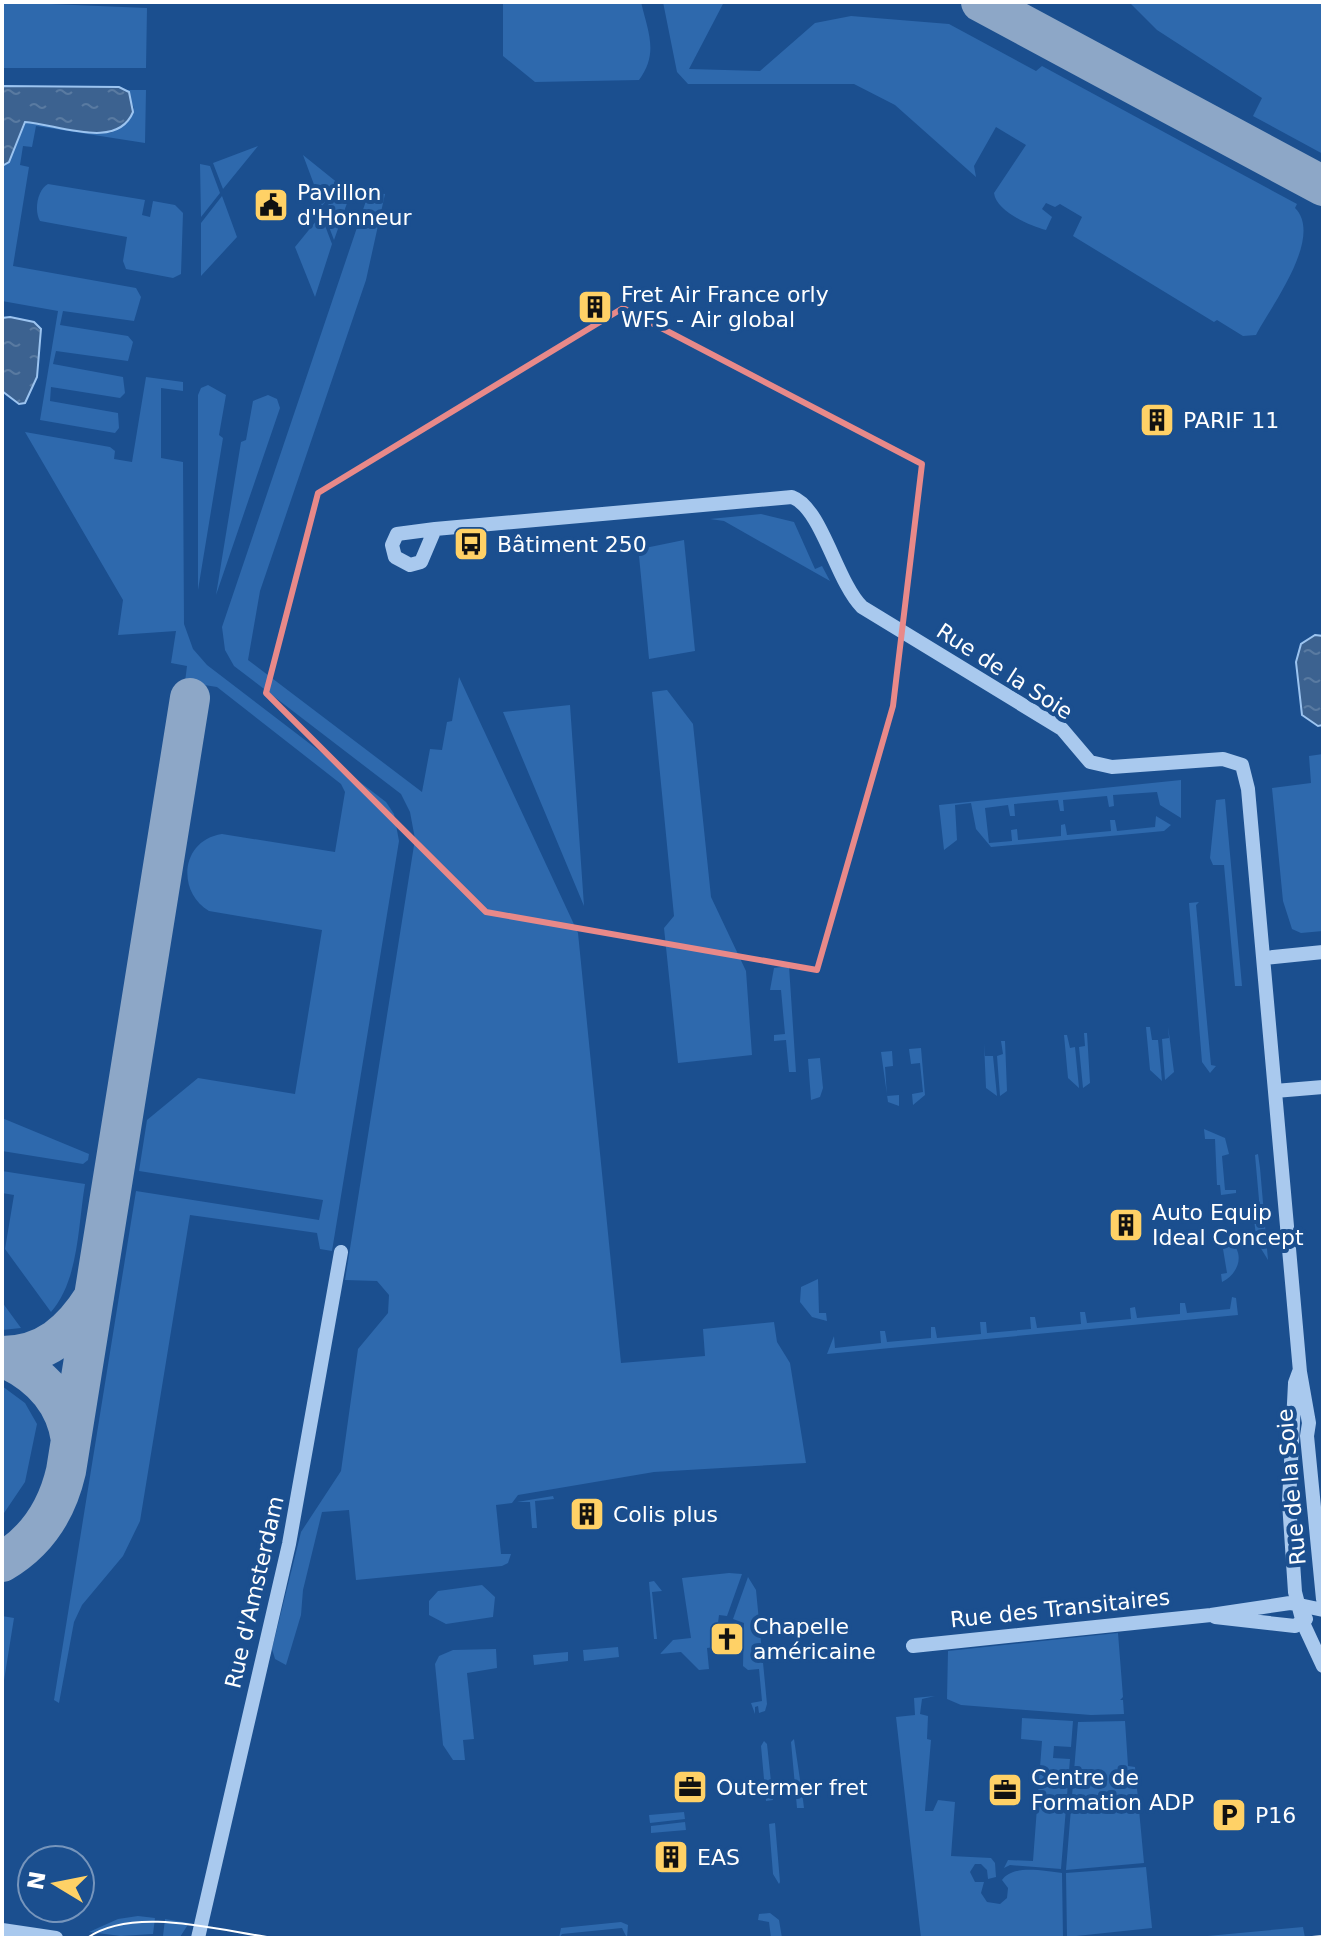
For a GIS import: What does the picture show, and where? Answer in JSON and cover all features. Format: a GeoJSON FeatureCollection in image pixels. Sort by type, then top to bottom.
{"type":"FeatureCollection","features":[{"type":"Feature","properties":{"kind":"street","name":"Rue de la Soie"},"geometry":{"type":"LineString","coordinates":[[435,529],[782,496],[800,501],[811,513],[844,585],[862,607],[1062,729],[1083,758],[1112,767],[1223,759],[1242,765],[1248,789],[1300,1372],[1309,1423],[1307,1436],[1319,1523],[1319,1606]]}},
{"type":"Feature","properties":{"kind":"street"},"geometry":{"type":"LineString","coordinates":[[1264,958],[1323,952]]}},
{"type":"Feature","properties":{"kind":"street"},"geometry":{"type":"LineString","coordinates":[[1275,1091],[1323,1087]]}},
{"type":"Feature","properties":{"kind":"street","name":"Rue d'Amsterdam"},"geometry":{"type":"LineString","coordinates":[[198,1938],[296,1513],[341,1252]]}},
{"type":"Feature","properties":{"kind":"street","name":"Rue de la Soie"},"geometry":{"type":"LineString","coordinates":[[1300,1372],[1295,1383],[1289,1465],[1297,1604],[1323,1666]]}},
{"type":"Feature","properties":{"kind":"street"},"geometry":{"type":"LineString","coordinates":[[1292,1540],[1303,1528],[1319,1523]]}},
{"type":"Feature","properties":{"kind":"street","name":"Rue des Transitaires"},"geometry":{"type":"LineString","coordinates":[[913,1646],[1211,1615],[1240,1608],[1297,1604],[1319,1606]]}},
{"type":"Feature","properties":{"kind":"street"},"geometry":{"type":"LineString","coordinates":[[1303,1623],[1319,1606]]}},
{"type":"Feature","properties":{"kind":"street","name":"Rue des Transitaires"},"geometry":{"type":"LineString","coordinates":[[1211,1615],[1295,1626],[1303,1623]]}},
{"type":"Feature","properties":{"kind":"street"},"geometry":{"type":"LineString","coordinates":[[2,1930],[56,1938]]}},
{"type":"Feature","properties":{"kind":"highlighted area"},"geometry":{"type":"Polygon","coordinates":[[[623,308],[922,464],[893,706],[817,970],[486,912],[266,693],[318,493],[623,308]]]}},
{"type":"Feature","properties":{"kind":"shaded area"},"geometry":{"type":"Polygon","coordinates":[[[2,2],[147,8],[146,68],[2,68],[2,2]]]}},
{"type":"Feature","properties":{"kind":"shaded area"},"geometry":{"type":"Polygon","coordinates":[[[503,2],[641,2],[649,33],[649,61],[639,80],[535,82],[503,56],[503,2]]]}},
{"type":"Feature","properties":{"kind":"shaded area"},"geometry":{"type":"Polygon","coordinates":[[[663,2],[724,2],[689,69],[760,71],[815,23],[851,16],[949,24],[1036,71],[1042,66],[1297,204],[1295,208],[1302,221],[1303,236],[1292,272],[1256,335],[1243,336],[1217,320],[1214,322],[1073,236],[1082,217],[1060,204],[1055,207],[1046,203],[1042,209],[1052,217],[1046,230],[1007,212],[994,193],[1026,145],[996,127],[974,166],[976,177],[895,105],[854,84],[688,84],[677,72],[663,2]]]}},
{"type":"Feature","properties":{"kind":"shaded area"},"geometry":{"type":"Polygon","coordinates":[[[1129,2],[1323,2],[1323,154],[1253,116],[1262,98],[1157,30],[1129,2]]]}},
{"type":"Feature","properties":{"kind":"shaded area"},"geometry":{"type":"Polygon","coordinates":[[[126,90],[146,90],[145,143],[36,126],[32,147],[23,146],[20,165],[29,167],[13,266],[136,288],[141,297],[134,321],[63,311],[60,325],[128,336],[133,342],[128,361],[56,351],[53,364],[123,377],[125,393],[120,398],[51,387],[50,401],[118,413],[119,428],[115,433],[40,420],[58,311],[2,301],[2,166],[9,162],[25,122],[111,133],[134,108],[126,90]]]}},
{"type":"Feature","properties":{"kind":"shaded area"},"geometry":{"type":"Polygon","coordinates":[[[258,146],[223,189],[213,163],[258,146]]]}},
{"type":"Feature","properties":{"kind":"shaded area"},"geometry":{"type":"Polygon","coordinates":[[[303,155],[339,184],[322,206],[303,155]]]}},
{"type":"Feature","properties":{"kind":"shaded area"},"geometry":{"type":"Polygon","coordinates":[[[200,164],[210,166],[220,193],[201,217],[200,164]]]}},
{"type":"Feature","properties":{"kind":"shaded area"},"geometry":{"type":"Polygon","coordinates":[[[48,184],[145,200],[142,215],[150,217],[153,201],[175,205],[183,213],[181,274],[173,278],[126,269],[123,261],[127,237],[40,221],[38,201],[41,191],[48,184]]]}},
{"type":"Feature","properties":{"kind":"shaded area"},"geometry":{"type":"Polygon","coordinates":[[[343,187],[352,189],[334,240],[323,211],[343,187]]]}},
{"type":"Feature","properties":{"kind":"shaded area"},"geometry":{"type":"Polygon","coordinates":[[[369,192],[385,194],[366,280],[260,591],[248,660],[422,792],[430,749],[442,750],[447,722],[452,721],[459,677],[578,933],[621,1363],[705,1356],[703,1329],[774,1322],[777,1342],[790,1363],[806,1463],[654,1472],[518,1495],[512,1503],[496,1505],[501,1554],[511,1554],[508,1563],[502,1566],[356,1580],[349,1510],[322,1512],[303,1590],[301,1615],[286,1665],[275,1659],[272,1649],[301,1532],[341,1471],[358,1349],[388,1313],[389,1295],[377,1281],[345,1280],[415,839],[410,812],[401,794],[234,666],[225,650],[222,627],[369,192]]]}},
{"type":"Feature","properties":{"kind":"shaded area"},"geometry":{"type":"Polygon","coordinates":[[[222,196],[237,237],[201,276],[201,223],[222,196]]]}},
{"type":"Feature","properties":{"kind":"shaded area"},"geometry":{"type":"Polygon","coordinates":[[[321,215],[332,244],[315,297],[295,247],[321,215]]]}},
{"type":"Feature","properties":{"kind":"shaded area"},"geometry":{"type":"Polygon","coordinates":[[[146,377],[183,382],[183,391],[161,388],[161,458],[183,462],[184,624],[193,649],[207,665],[386,802],[394,814],[399,841],[332,1251],[320,1249],[317,1233],[190,1215],[140,1521],[123,1556],[82,1605],[74,1622],[59,1703],[54,1700],[136,1191],[319,1220],[323,1200],[139,1171],[147,1120],[198,1078],[295,1094],[322,930],[209,911],[191,891],[188,867],[191,856],[208,838],[222,834],[335,852],[345,792],[341,784],[217,687],[185,682],[187,666],[171,663],[176,631],[118,635],[123,600],[25,432],[110,447],[115,451],[114,459],[132,462],[146,377]]]}},
{"type":"Feature","properties":{"kind":"shaded area"},"geometry":{"type":"Polygon","coordinates":[[[208,385],[226,395],[219,435],[223,438],[198,590],[198,395],[201,388],[208,385]]]}},
{"type":"Feature","properties":{"kind":"shaded area"},"geometry":{"type":"Polygon","coordinates":[[[268,395],[277,399],[280,408],[216,595],[241,442],[246,440],[253,401],[268,395]]]}},
{"type":"Feature","properties":{"kind":"shaded area"},"geometry":{"type":"Polygon","coordinates":[[[761,514],[794,522],[815,569],[822,566],[830,581],[724,521],[710,519],[761,514]]]}},
{"type":"Feature","properties":{"kind":"shaded area"},"geometry":{"type":"Polygon","coordinates":[[[684,540],[695,651],[649,659],[639,556],[645,548],[684,540]]]}},
{"type":"Feature","properties":{"kind":"shaded area"},"geometry":{"type":"Polygon","coordinates":[[[667,690],[693,724],[711,897],[746,971],[752,1055],[678,1063],[664,928],[674,916],[652,692],[667,690]]]}},
{"type":"Feature","properties":{"kind":"shaded area"},"geometry":{"type":"Polygon","coordinates":[[[570,705],[584,906],[503,712],[570,705]]]}},
{"type":"Feature","properties":{"kind":"shaded area"},"geometry":{"type":"Polygon","coordinates":[[[1323,754],[1323,931],[1301,933],[1292,929],[1283,901],[1272,788],[1311,783],[1309,756],[1323,754]]]}},
{"type":"Feature","properties":{"kind":"shaded area"},"geometry":{"type":"Polygon","coordinates":[[[1181,780],[1181,818],[1160,805],[1157,792],[1113,795],[1114,806],[1109,807],[1107,796],[1063,800],[1064,811],[1060,811],[1058,800],[1014,804],[1015,816],[1010,816],[1008,805],[985,808],[989,843],[1012,841],[1011,830],[1017,829],[1018,840],[1061,836],[1061,825],[1065,824],[1067,835],[1111,831],[1110,820],[1115,820],[1117,831],[1155,827],[1156,816],[1171,825],[1164,831],[991,847],[976,829],[971,803],[955,805],[957,840],[944,850],[939,805],[1181,780]]]}},
{"type":"Feature","properties":{"kind":"shaded area"},"geometry":{"type":"Polygon","coordinates":[[[1225,799],[1242,986],[1235,986],[1224,865],[1213,865],[1210,858],[1216,800],[1225,799]]]}},
{"type":"Feature","properties":{"kind":"shaded area"},"geometry":{"type":"Polygon","coordinates":[[[1199,902],[1196,905],[1211,1065],[1216,1066],[1210,1073],[1202,1062],[1189,903],[1199,902]]]}},
{"type":"Feature","properties":{"kind":"shaded area"},"geometry":{"type":"Polygon","coordinates":[[[789,966],[796,1072],[789,1072],[786,1040],[774,1041],[774,1035],[785,1034],[781,990],[770,990],[774,968],[789,966]]]}},
{"type":"Feature","properties":{"kind":"shaded area"},"geometry":{"type":"Polygon","coordinates":[[[1168,1026],[1174,1072],[1165,1080],[1162,1039],[1169,1038],[1168,1026]]]}},
{"type":"Feature","properties":{"kind":"shaded area"},"geometry":{"type":"Polygon","coordinates":[[[1146,1027],[1150,1027],[1152,1040],[1158,1040],[1162,1081],[1150,1070],[1146,1027]]]}},
{"type":"Feature","properties":{"kind":"shaded area"},"geometry":{"type":"Polygon","coordinates":[[[1084,1033],[1087,1033],[1090,1083],[1083,1088],[1079,1047],[1085,1046],[1084,1033]]]}},
{"type":"Feature","properties":{"kind":"shaded area"},"geometry":{"type":"Polygon","coordinates":[[[1064,1035],[1067,1035],[1070,1048],[1075,1047],[1079,1088],[1068,1078],[1064,1035]]]}},
{"type":"Feature","properties":{"kind":"shaded area"},"geometry":{"type":"Polygon","coordinates":[[[1001,1041],[1005,1041],[1007,1091],[1000,1096],[997,1056],[1003,1054],[1001,1041]]]}},
{"type":"Feature","properties":{"kind":"shaded area"},"geometry":{"type":"Polygon","coordinates":[[[984,1043],[985,1056],[993,1056],[997,1096],[986,1088],[984,1043]]]}},
{"type":"Feature","properties":{"kind":"shaded area"},"geometry":{"type":"Polygon","coordinates":[[[921,1048],[925,1095],[913,1105],[912,1094],[923,1092],[920,1063],[911,1064],[909,1049],[921,1048]]]}},
{"type":"Feature","properties":{"kind":"shaded area"},"geometry":{"type":"Polygon","coordinates":[[[892,1051],[893,1066],[885,1067],[887,1094],[881,1052],[892,1051]]]}},
{"type":"Feature","properties":{"kind":"shaded area"},"geometry":{"type":"Polygon","coordinates":[[[820,1058],[823,1088],[820,1097],[811,1100],[808,1059],[820,1058]]]}},
{"type":"Feature","properties":{"kind":"shaded area"},"geometry":{"type":"Polygon","coordinates":[[[899,1095],[899,1106],[888,1102],[887,1096],[899,1095]]]}},
{"type":"Feature","properties":{"kind":"shaded area"},"geometry":{"type":"Polygon","coordinates":[[[2,1118],[89,1154],[88,1160],[83,1164],[2,1151],[2,1118]]]}},
{"type":"Feature","properties":{"kind":"shaded area"},"geometry":{"type":"Polygon","coordinates":[[[1204,1129],[1225,1138],[1229,1154],[1222,1156],[1225,1190],[1236,1190],[1236,1193],[1221,1195],[1220,1185],[1217,1185],[1215,1139],[1205,1139],[1204,1129]]]}},
{"type":"Feature","properties":{"kind":"shaded area"},"geometry":{"type":"Polygon","coordinates":[[[1258,1154],[1268,1260],[1257,1242],[1253,1213],[1260,1211],[1255,1155],[1258,1154]]]}},
{"type":"Feature","properties":{"kind":"shaded area"},"geometry":{"type":"Polygon","coordinates":[[[2,1171],[85,1184],[72,1268],[60,1299],[51,1312],[5,1249],[14,1195],[2,1193],[2,1171]]]}},
{"type":"Feature","properties":{"kind":"shaded area"},"geometry":{"type":"Polygon","coordinates":[[[1231,1242],[1238,1253],[1238,1264],[1232,1275],[1222,1282],[1221,1274],[1227,1273],[1222,1243],[1231,1242]]]}},
{"type":"Feature","properties":{"kind":"shaded area"},"geometry":{"type":"Polygon","coordinates":[[[818,1279],[819,1313],[826,1313],[827,1321],[812,1317],[800,1302],[801,1287],[818,1279]]]}},
{"type":"Feature","properties":{"kind":"shaded area"},"geometry":{"type":"Polygon","coordinates":[[[1232,1297],[1236,1298],[1238,1315],[827,1354],[834,1336],[835,1348],[881,1343],[880,1331],[885,1331],[887,1342],[931,1338],[931,1327],[935,1327],[937,1338],[981,1334],[980,1322],[986,1322],[987,1333],[1031,1329],[1030,1317],[1035,1317],[1037,1328],[1081,1324],[1080,1312],[1085,1312],[1087,1323],[1131,1319],[1130,1308],[1135,1307],[1137,1318],[1180,1314],[1180,1303],[1185,1303],[1187,1313],[1230,1309],[1232,1297]]]}},
{"type":"Feature","properties":{"kind":"shaded area"},"geometry":{"type":"Polygon","coordinates":[[[2,1302],[21,1328],[2,1330],[2,1302]]]}},
{"type":"Feature","properties":{"kind":"shaded area"},"geometry":{"type":"Polygon","coordinates":[[[2,1386],[25,1403],[37,1424],[25,1482],[2,1516],[2,1386]]]}},
{"type":"Feature","properties":{"kind":"shaded area"},"geometry":{"type":"Polygon","coordinates":[[[553,1496],[554,1499],[535,1501],[537,1528],[532,1528],[530,1502],[517,1502],[553,1496]]]}},
{"type":"Feature","properties":{"kind":"shaded area"},"geometry":{"type":"Polygon","coordinates":[[[742,1574],[727,1616],[719,1615],[715,1647],[707,1648],[709,1669],[699,1670],[681,1652],[660,1654],[673,1640],[691,1638],[682,1578],[742,1574]]]}},
{"type":"Feature","properties":{"kind":"shaded area"},"geometry":{"type":"Polygon","coordinates":[[[748,1577],[756,1590],[767,1704],[765,1711],[759,1713],[758,1706],[755,1707],[755,1714],[751,1703],[762,1701],[759,1669],[748,1670],[743,1666],[744,1623],[733,1619],[748,1577]]]}},
{"type":"Feature","properties":{"kind":"shaded area"},"geometry":{"type":"Polygon","coordinates":[[[654,1581],[662,1591],[652,1592],[657,1639],[654,1639],[649,1582],[654,1581]]]}},
{"type":"Feature","properties":{"kind":"shaded area"},"geometry":{"type":"Polygon","coordinates":[[[482,1585],[495,1597],[493,1617],[446,1624],[429,1615],[429,1601],[438,1591],[482,1585]]]}},
{"type":"Feature","properties":{"kind":"shaded area"},"geometry":{"type":"Polygon","coordinates":[[[2,1616],[14,1618],[2,1693],[2,1616]]]}},
{"type":"Feature","properties":{"kind":"shaded area"},"geometry":{"type":"Polygon","coordinates":[[[1118,1633],[1123,1697],[1120,1700],[1123,1700],[1124,1714],[1091,1715],[961,1705],[947,1699],[948,1651],[1118,1633]]]}},
{"type":"Feature","properties":{"kind":"shaded area"},"geometry":{"type":"Polygon","coordinates":[[[618,1647],[619,1657],[584,1661],[583,1650],[618,1647]]]}},
{"type":"Feature","properties":{"kind":"shaded area"},"geometry":{"type":"Polygon","coordinates":[[[496,1649],[497,1668],[467,1673],[474,1739],[463,1740],[465,1760],[453,1760],[443,1745],[435,1664],[439,1656],[453,1650],[496,1649]]]}},
{"type":"Feature","properties":{"kind":"shaded area"},"geometry":{"type":"Polygon","coordinates":[[[568,1652],[568,1661],[534,1665],[533,1655],[568,1652]]]}},
{"type":"Feature","properties":{"kind":"shaded area"},"geometry":{"type":"Polygon","coordinates":[[[935,1696],[922,1699],[920,1714],[928,1716],[927,1739],[931,1740],[925,1811],[933,1811],[938,1800],[955,1802],[951,1856],[991,1858],[995,1863],[996,1877],[988,1879],[987,1870],[981,1864],[975,1864],[970,1872],[975,1882],[984,1882],[981,1893],[987,1902],[1000,1904],[1007,1898],[1008,1888],[1002,1880],[1013,1872],[1062,1873],[1063,1938],[921,1938],[896,1717],[915,1715],[914,1698],[935,1696]]]}},
{"type":"Feature","properties":{"kind":"shaded area"},"geometry":{"type":"Polygon","coordinates":[[[1022,1718],[1073,1721],[1071,1747],[1054,1746],[1053,1758],[1070,1759],[1061,1869],[1010,1865],[1004,1868],[1008,1860],[1033,1861],[1042,1741],[1021,1739],[1022,1718]]]}},
{"type":"Feature","properties":{"kind":"shaded area"},"geometry":{"type":"Polygon","coordinates":[[[1125,1721],[1128,1766],[1135,1767],[1144,1863],[1066,1870],[1078,1722],[1125,1721]]]}},
{"type":"Feature","properties":{"kind":"shaded area"},"geometry":{"type":"Polygon","coordinates":[[[794,1739],[804,1808],[797,1808],[791,1742],[794,1739]]]}},
{"type":"Feature","properties":{"kind":"shaded area"},"geometry":{"type":"Polygon","coordinates":[[[764,1741],[767,1744],[773,1800],[766,1801],[761,1746],[764,1741]]]}},
{"type":"Feature","properties":{"kind":"shaded area"},"geometry":{"type":"Polygon","coordinates":[[[684,1812],[685,1819],[650,1823],[649,1815],[684,1812]]]}},
{"type":"Feature","properties":{"kind":"shaded area"},"geometry":{"type":"Polygon","coordinates":[[[685,1822],[686,1830],[651,1833],[651,1826],[685,1822]]]}},
{"type":"Feature","properties":{"kind":"shaded area"},"geometry":{"type":"Polygon","coordinates":[[[775,1823],[779,1884],[773,1874],[769,1824],[775,1823]]]}},
{"type":"Feature","properties":{"kind":"shaded area"},"geometry":{"type":"Polygon","coordinates":[[[1146,1867],[1152,1928],[1067,1937],[1066,1873],[1146,1867]]]}},
{"type":"Feature","properties":{"kind":"shaded area"},"geometry":{"type":"Polygon","coordinates":[[[770,1913],[779,1920],[782,1938],[771,1938],[769,1922],[758,1920],[759,1914],[770,1913]]]}},
{"type":"Feature","properties":{"kind":"shaded area"},"geometry":{"type":"Polygon","coordinates":[[[138,1916],[155,1918],[153,1934],[121,1936],[89,1932],[118,1919],[138,1916]]]}},
{"type":"Feature","properties":{"kind":"shaded area"},"geometry":{"type":"Polygon","coordinates":[[[165,1919],[189,1923],[180,1937],[163,1936],[165,1919]]]}},
{"type":"Feature","properties":{"kind":"shaded area"},"geometry":{"type":"Polygon","coordinates":[[[621,1922],[628,1925],[627,1938],[622,1928],[562,1934],[559,1938],[561,1928],[621,1922]]]}},
{"type":"Feature","properties":{"kind":"shaded area"},"geometry":{"type":"Polygon","coordinates":[[[1303,1927],[1305,1938],[1186,1938],[1303,1927]]]}},
{"type":"Feature","properties":{"kind":"water"},"geometry":{"type":"Polygon","coordinates":[[[2,86],[119,87],[129,92],[133,112],[125,124],[100,133],[25,122],[9,162],[2,166],[2,86]]]}},
{"type":"Feature","properties":{"kind":"water"},"geometry":{"type":"Polygon","coordinates":[[[2,318],[34,322],[41,329],[37,377],[25,403],[19,404],[2,391],[2,318]]]}},
{"type":"Feature","properties":{"kind":"water"},"geometry":{"type":"Polygon","coordinates":[[[1315,635],[1323,636],[1323,725],[1318,726],[1302,715],[1296,662],[1301,644],[1315,635]]]}},
{"type":"Feature","properties":{"kind":"taxiway"},"geometry":{"type":"LineString","coordinates":[[981,2],[1323,186]]}},
{"type":"Feature","properties":{"kind":"taxiway"},"geometry":{"type":"LineString","coordinates":[[2,1562],[25,1545],[43,1524],[57,1499],[66,1471],[190,698]]}},
{"type":"Feature","properties":{"kind":"taxiway"},"geometry":{"type":"LineString","coordinates":[[2,1356],[31,1352],[56,1340],[76,1321],[94,1297]]}},
{"type":"Feature","properties":{"kind":"taxiway"},"geometry":{"type":"LineString","coordinates":[[2,1357],[28,1371],[48,1389],[63,1412],[71,1440]]}},
{"type":"Feature","properties":{"kind":"tram line"},"geometry":{"type":"LineString","coordinates":[[87,1938],[106,1928],[153,1922],[204,1926],[274,1938]]}},
{"type":"Feature","properties":{"kind":"tram line"},"geometry":{"type":"LineString","coordinates":[[1301,1938],[1323,1936]]}},
{"type":"Feature","properties":{"kind":"place","name":"Pavillon d'Honneur"},"geometry":{"type":"Point","coordinates":[271,205]}},
{"type":"Feature","properties":{"kind":"place","name":"Fret Air France orly WFS - Air global"},"geometry":{"type":"Point","coordinates":[595,307]}},
{"type":"Feature","properties":{"kind":"place","name":"PARIF 11"},"geometry":{"type":"Point","coordinates":[1157,420]}},
{"type":"Feature","properties":{"kind":"place","name":"Bâtiment 250"},"geometry":{"type":"Point","coordinates":[471,544]}},
{"type":"Feature","properties":{"kind":"place","name":"Auto Equip Ideal Concept"},"geometry":{"type":"Point","coordinates":[1126,1225]}},
{"type":"Feature","properties":{"kind":"place","name":"Colis plus"},"geometry":{"type":"Point","coordinates":[587,1514]}},
{"type":"Feature","properties":{"kind":"place","name":"Chapelle américaine"},"geometry":{"type":"Point","coordinates":[727,1639]}},
{"type":"Feature","properties":{"kind":"place","name":"Outermer fret"},"geometry":{"type":"Point","coordinates":[690,1787]}},
{"type":"Feature","properties":{"kind":"place","name":"Centre de Formation ADP"},"geometry":{"type":"Point","coordinates":[1005,1790]}},
{"type":"Feature","properties":{"kind":"place","name":"P16"},"geometry":{"type":"Point","coordinates":[1229,1815]}},
{"type":"Feature","properties":{"kind":"place","name":"EAS"},"geometry":{"type":"Point","coordinates":[671,1857]}}]}
